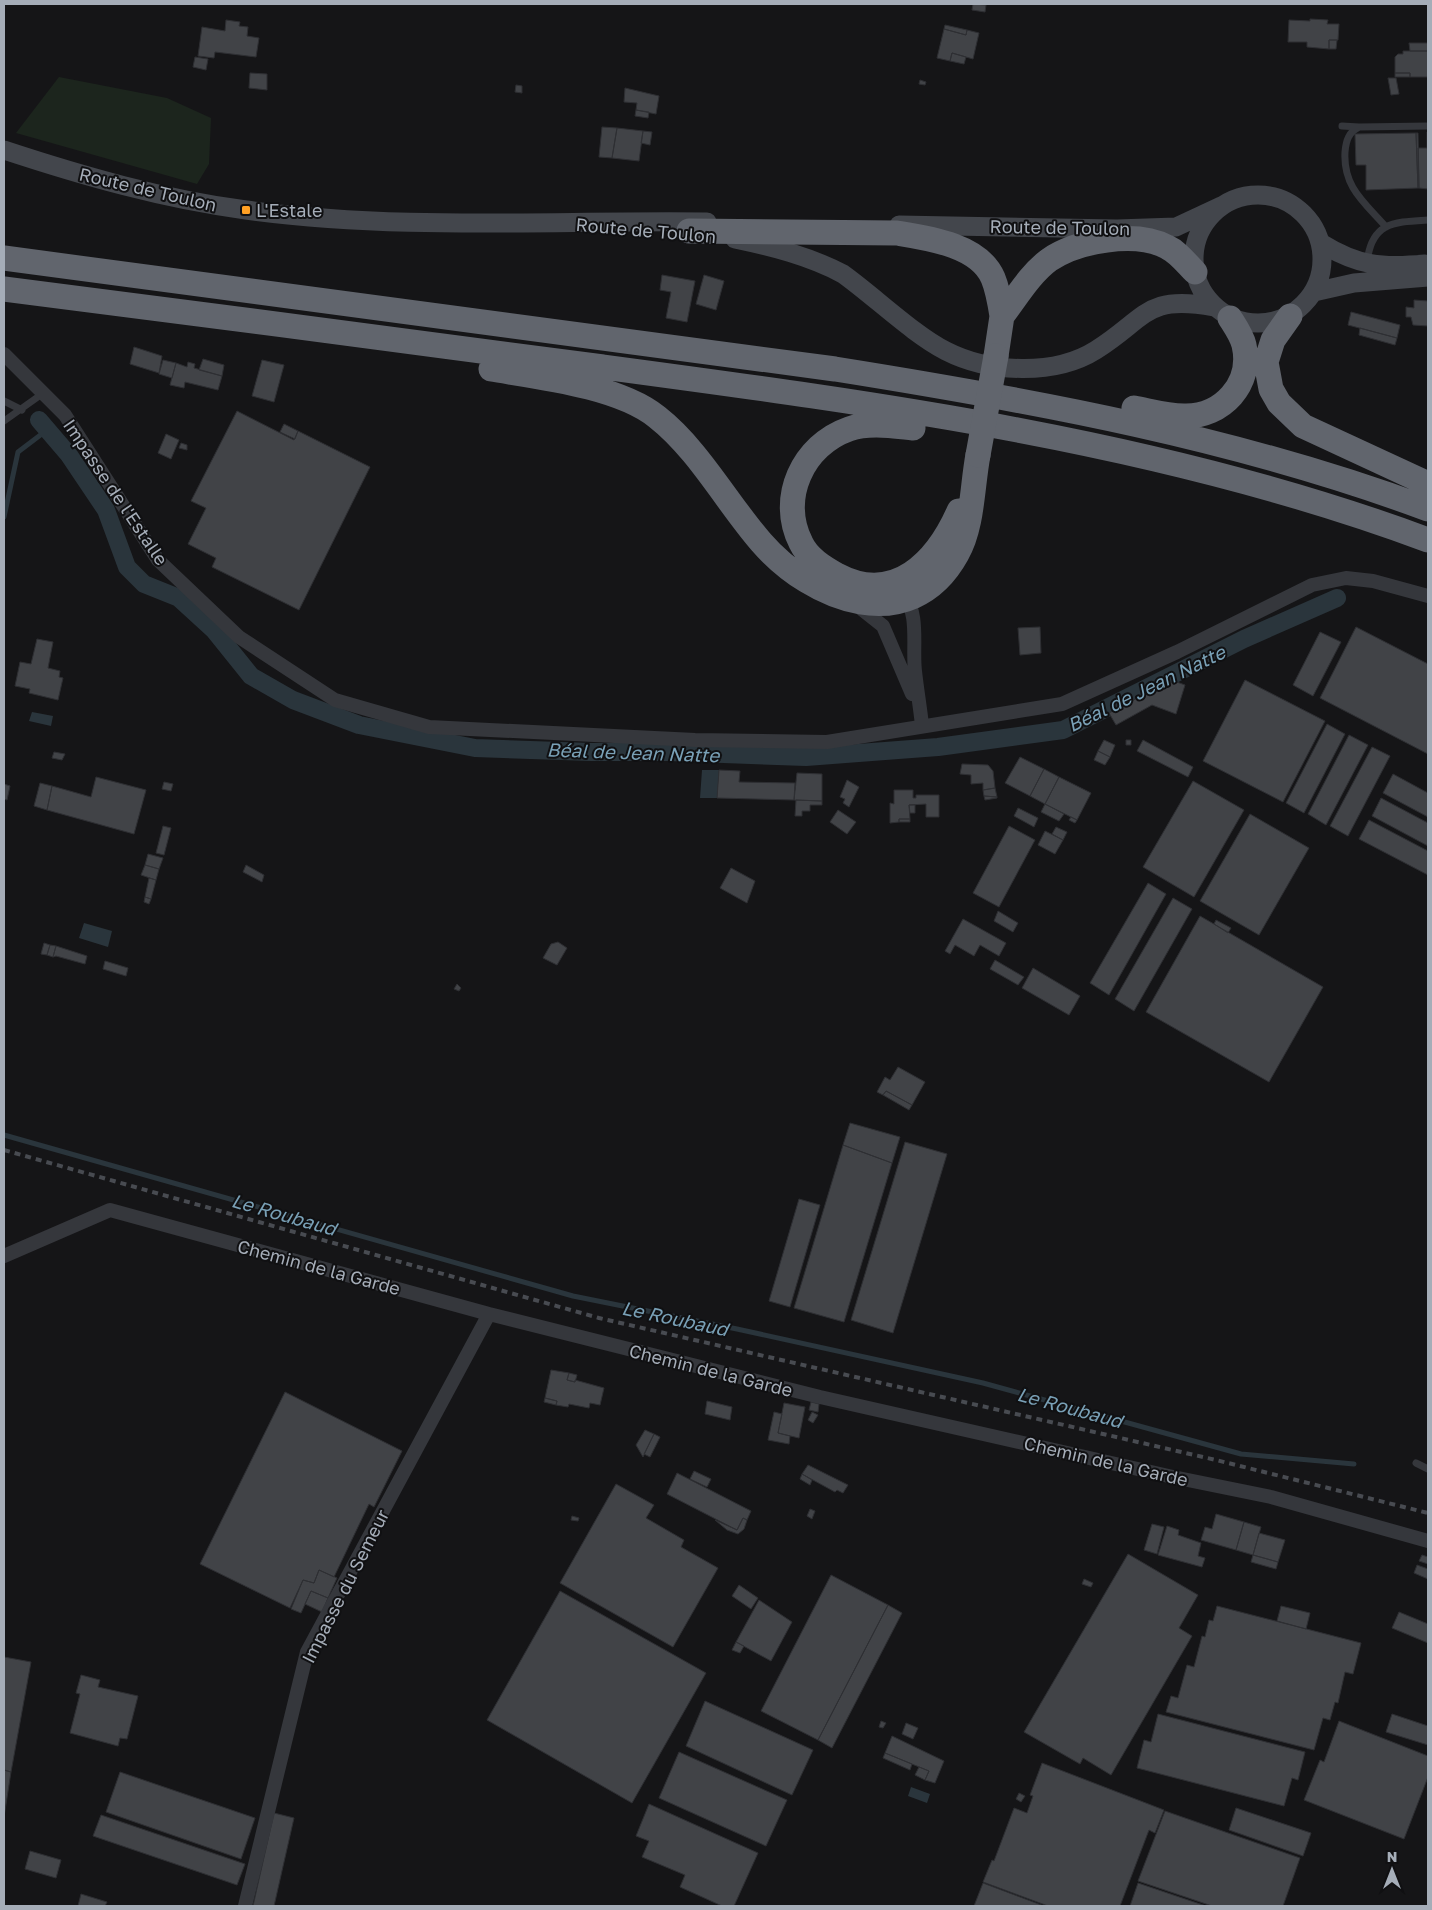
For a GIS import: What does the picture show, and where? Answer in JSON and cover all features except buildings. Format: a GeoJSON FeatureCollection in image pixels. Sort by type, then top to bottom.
{"type":"FeatureCollection","features":[{"type":"Feature","properties":{"kind":"highway"},"geometry":{"type":"LineString","coordinates":[[97,301],[247,332],[542,378],[609,393],[657,416],[700,463],[762,543],[786,566],[809,584],[849,600],[893,601],[935,582],[948,569],[958,554],[965,537],[1002,316],[1016,280],[1040,255],[1083,234],[1108,229]]}},
{"type":"Feature","properties":{"kind":"highway"},"geometry":{"type":"LineString","coordinates":[[689,231],[897,234],[930,238],[950,244],[978,260],[992,276],[1002,316]]}},
{"type":"Feature","properties":{"kind":"highway"},"geometry":{"type":"LineString","coordinates":[[1002,316],[1038,270],[1048,261],[1072,248],[1088,244],[1120,240],[1151,240],[1168,247],[1183,258],[1195,272]]}},
{"type":"Feature","properties":{"kind":"highway"},"geometry":{"type":"LineString","coordinates":[[4,254],[60,253],[672,332],[888,362],[1184,416],[1207,413],[1222,406],[1235,393],[1243,378],[1246,360],[1244,344],[1222,312]]}},
{"type":"Feature","properties":{"kind":"highway"},"geometry":{"type":"LineString","coordinates":[[4,258],[825,368],[958,389],[1057,407],[1164,430],[1281,462],[1428,509]]}},
{"type":"Feature","properties":{"kind":"highway"},"geometry":{"type":"LineString","coordinates":[[4,289],[714,382],[998,427],[1240,480],[1373,519],[1428,540]]}},
{"type":"Feature","properties":{"kind":"highway"},"geometry":{"type":"LineString","coordinates":[[1290,316],[1272,340],[1266,362],[1271,389],[1279,403],[1303,426],[1428,484]]}},
{"type":"Feature","properties":{"kind":"highway"},"geometry":{"type":"LineString","coordinates":[[893,601],[827,570],[812,558],[801,543],[794,524],[793,503],[795,484],[801,468],[823,444],[835,435],[851,428],[888,426],[945,431],[1101,461],[1255,498],[1428,553]]}},
{"type":"Feature","properties":{"kind":"highway"},"geometry":{"type":"LineString","coordinates":[[893,601],[908,577],[923,565],[946,538],[963,503],[977,459]]}},
{"type":"Feature","properties":{"kind":"main road","name":"Route de Toulon"},"geometry":{"type":"LineString","coordinates":[[4,150],[76,174],[165,195],[246,210],[367,221],[686,222],[1108,229],[1176,227],[1221,206]]}},
{"type":"Feature","properties":{"kind":"main road"},"geometry":{"type":"LineString","coordinates":[[1260,194],[1281,198],[1304,214],[1313,224],[1321,244],[1322,268],[1314,292],[1303,306],[1290,316],[1270,323],[1250,324],[1222,312],[1202,291],[1195,272],[1193,254],[1198,235],[1207,219],[1221,206],[1239,197],[1260,194]]}},
{"type":"Feature","properties":{"kind":"main road","name":"Route de Toulon"},"geometry":{"type":"LineString","coordinates":[[565,223],[689,231],[764,245],[826,265],[843,274],[946,352],[1008,368],[1048,368],[1082,357],[1096,350],[1158,306],[1185,302],[1222,312]]}},
{"type":"Feature","properties":{"kind":"main road"},"geometry":{"type":"LineString","coordinates":[[1321,244],[1347,258],[1366,265],[1402,266],[1428,264]]}},
{"type":"Feature","properties":{"kind":"main road"},"geometry":{"type":"LineString","coordinates":[[1314,292],[1354,284],[1428,277]]}},
{"type":"Feature","properties":{"kind":"street","name":"Impasse de l'Estalle"},"geometry":{"type":"LineString","coordinates":[[4,354],[65,415],[158,560],[240,636],[336,700],[429,727],[695,740],[827,742],[922,725]]}},
{"type":"Feature","properties":{"kind":"street"},"geometry":{"type":"LineString","coordinates":[[922,725],[997,716],[1062,704],[1178,652],[1312,585],[1346,578],[1373,581],[1428,596]]}},
{"type":"Feature","properties":{"kind":"street"},"geometry":{"type":"LineString","coordinates":[[893,601],[912,616],[915,670],[922,725]]}},
{"type":"Feature","properties":{"kind":"street"},"geometry":{"type":"LineString","coordinates":[[893,601],[908,683],[922,725]]}},
{"type":"Feature","properties":{"kind":"street","name":"Chemin de la Garde"},"geometry":{"type":"LineString","coordinates":[[4,1256],[110,1210],[488,1314],[820,1397],[1173,1477],[1272,1497],[1428,1541]]}},
{"type":"Feature","properties":{"kind":"street","name":"Impasse du Semeur"},"geometry":{"type":"LineString","coordinates":[[245,1906],[307,1652],[488,1314]]}},
{"type":"Feature","properties":{"kind":"lane"},"geometry":{"type":"LineString","coordinates":[[1342,126],[1428,126]]}},
{"type":"Feature","properties":{"kind":"lane"},"geometry":{"type":"LineString","coordinates":[[1359,126],[1353,130],[1345,145],[1346,177],[1352,188],[1386,227]]}},
{"type":"Feature","properties":{"kind":"lane"},"geometry":{"type":"LineString","coordinates":[[1366,265],[1371,241],[1379,230],[1397,221],[1428,220]]}},
{"type":"Feature","properties":{"kind":"lane"},"geometry":{"type":"LineString","coordinates":[[4,421],[42,394]]}},
{"type":"Feature","properties":{"kind":"lane"},"geometry":{"type":"LineString","coordinates":[[4,401],[22,410]]}},
{"type":"Feature","properties":{"kind":"lane"},"geometry":{"type":"LineString","coordinates":[[1416,1464],[1428,1469]]}},
{"type":"Feature","properties":{"kind":"shaded area"},"geometry":{"type":"Polygon","coordinates":[[[59,77],[167,98],[211,118],[209,164],[197,184],[16,133],[59,77]]]}},
{"type":"Feature","properties":{"kind":"shaded area"},"geometry":{"type":"Polygon","coordinates":[[[32,712],[53,716],[51,726],[29,721],[32,712]]]}},
{"type":"Feature","properties":{"kind":"shaded area"},"geometry":{"type":"Polygon","coordinates":[[[702,770],[719,770],[717,798],[700,798],[702,770]]]}},
{"type":"Feature","properties":{"kind":"shaded area"},"geometry":{"type":"Polygon","coordinates":[[[84,923],[112,931],[108,947],[79,938],[84,923]]]}},
{"type":"Feature","properties":{"kind":"shaded area"},"geometry":{"type":"Polygon","coordinates":[[[911,1787],[930,1794],[927,1803],[908,1796],[911,1787]]]}},
{"type":"Feature","properties":{"kind":"waterway","name":"Béal de Jean Natte"},"geometry":{"type":"LineString","coordinates":[[39,420],[69,455],[106,510],[127,567],[144,584],[179,598],[214,630],[251,676],[293,700],[359,725],[475,748],[806,757],[938,747],[1063,730],[1244,639],[1337,598]]}},
{"type":"Feature","properties":{"kind":"waterway","name":"Le Roubaud"},"geometry":{"type":"LineString","coordinates":[[4,517],[18,452],[47,430]]}},
{"type":"Feature","properties":{"kind":"waterway","name":"Le Roubaud"},"geometry":{"type":"LineString","coordinates":[[4,1135],[573,1296],[737,1329],[983,1383],[1241,1454],[1354,1464]]}},
{"type":"Feature","properties":{"kind":"railway"},"geometry":{"type":"LineString","coordinates":[[4,1150],[599,1318],[1216,1460],[1428,1513]]}},
{"type":"Feature","properties":{"kind":"place","name":"L'Estale"},"geometry":{"type":"Point","coordinates":[246,210]}}]}
